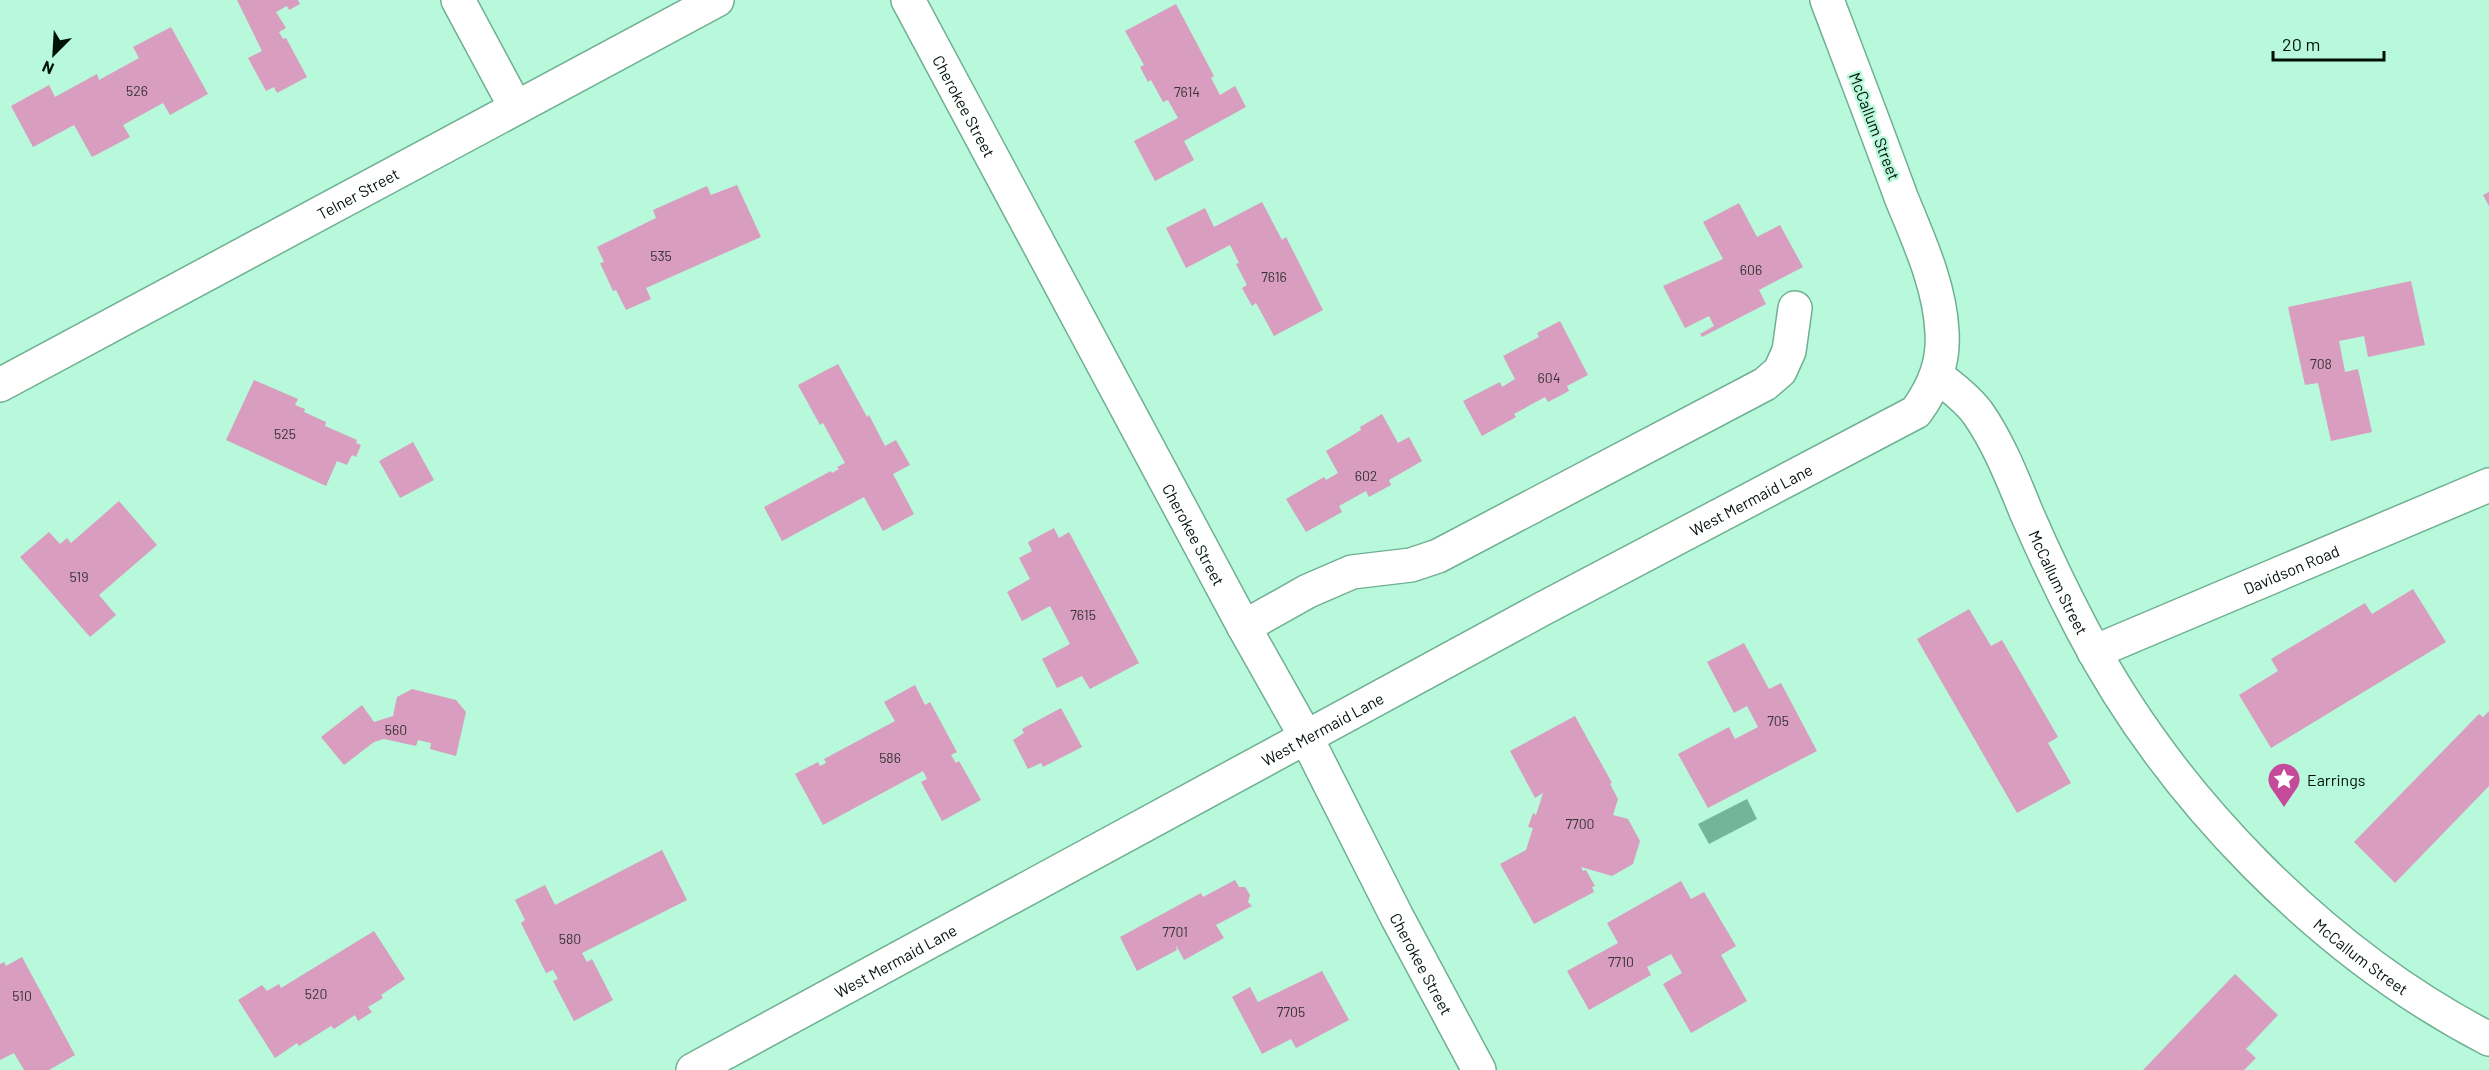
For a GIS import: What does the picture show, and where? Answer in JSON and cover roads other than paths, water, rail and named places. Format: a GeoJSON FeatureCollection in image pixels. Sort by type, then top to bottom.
{"type":"FeatureCollection","features":[{"type":"Feature","properties":{"kind":"street"},"geometry":{"type":"LineString","coordinates":[[458,0],[516,108]]}},
{"type":"Feature","properties":{"kind":"street","name":"Telner Street"},"geometry":{"type":"LineString","coordinates":[[0,385],[717,0]]}},
{"type":"Feature","properties":{"kind":"street","name":"Cherokee Street"},"geometry":{"type":"LineString","coordinates":[[908,0],[1244,627],[1306,737],[1397,917],[1479,1070]]}},
{"type":"Feature","properties":{"kind":"street","name":"McCallum Street"},"geometry":{"type":"LineString","coordinates":[[1827,0],[1935,291],[1942,334],[1937,376],[1961,394],[1978,413],[2003,458],[2053,574],[2094,652],[2128,707],[2172,769],[2223,829],[2276,883],[2331,932],[2422,1002],[2489,1039]]}},
{"type":"Feature","properties":{"kind":"street"},"geometry":{"type":"LineString","coordinates":[[1244,627],[1308,591],[1352,572],[1411,566],[1438,556],[1765,384],[1780,371],[1789,351],[1795,308]]}},
{"type":"Feature","properties":{"kind":"street","name":"West Mermaid Lane"},"geometry":{"type":"LineString","coordinates":[[693,1070],[1544,608],[1900,422],[1916,412],[1930,393],[1937,376]]}},
{"type":"Feature","properties":{"kind":"street","name":"Davidson Road"},"geometry":{"type":"LineString","coordinates":[[2094,652],[2489,485]]}},
{"type":"Feature","properties":{"kind":"place","name":"Earrings"},"geometry":{"type":"Point","coordinates":[2284,808]}}]}
